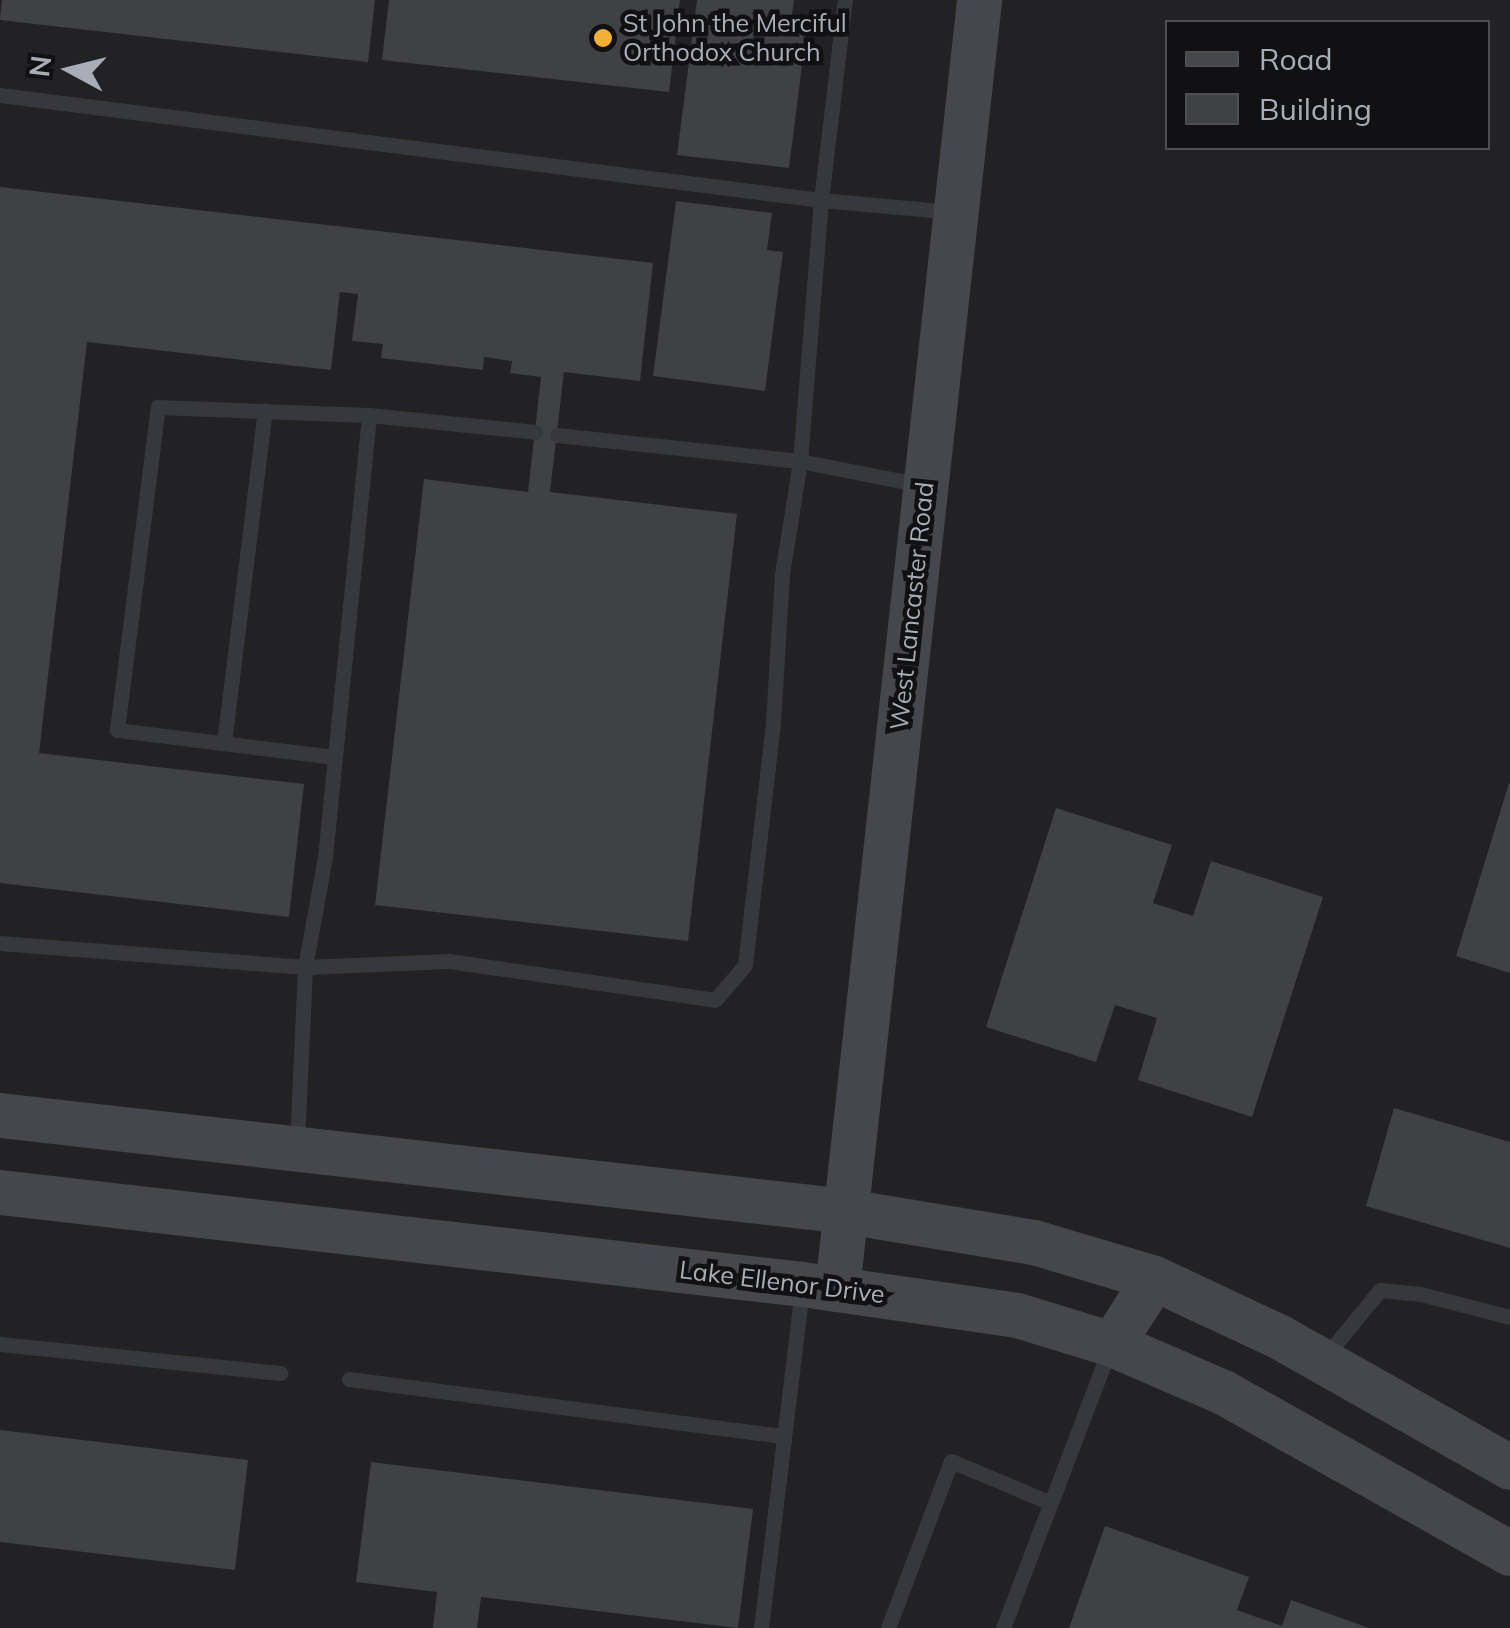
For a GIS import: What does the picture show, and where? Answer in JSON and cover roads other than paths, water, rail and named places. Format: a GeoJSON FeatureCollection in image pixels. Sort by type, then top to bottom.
{"type":"FeatureCollection","features":[{"type":"Feature","properties":{"kind":"street","name":"West Lancaster Road"},"geometry":{"type":"LineString","coordinates":[[820,1287],[846,1212],[978,0]]}},
{"type":"Feature","properties":{"kind":"street"},"geometry":{"type":"LineString","coordinates":[[0,1115],[846,1212],[1034,1242],[1154,1278],[1322,1361],[1510,1467]]}},
{"type":"Feature","properties":{"kind":"street","name":"Lake Ellenor Drive"},"geometry":{"type":"LineString","coordinates":[[0,1192],[820,1287],[1017,1315],[1112,1344],[1296,1430],[1510,1554]]}},
{"type":"Feature","properties":{"kind":"street"},"geometry":{"type":"LineString","coordinates":[[1112,1344],[1154,1278]]}},
{"type":"Feature","properties":{"kind":"lane"},"geometry":{"type":"LineString","coordinates":[[0,944],[306,967],[450,961],[715,1000],[746,965],[773,722],[782,574],[800,461],[821,200],[845,0]]}},
{"type":"Feature","properties":{"kind":"lane"},"geometry":{"type":"LineString","coordinates":[[0,95],[821,200],[955,212]]}},
{"type":"Feature","properties":{"kind":"lane"},"geometry":{"type":"LineString","coordinates":[[334,757],[117,730],[158,408],[368,414],[535,432]]}},
{"type":"Feature","properties":{"kind":"lane"},"geometry":{"type":"LineString","coordinates":[[224,744],[265,411]]}},
{"type":"Feature","properties":{"kind":"lane"},"geometry":{"type":"LineString","coordinates":[[297,1149],[306,967],[325,858],[368,414]]}},
{"type":"Feature","properties":{"kind":"lane"},"geometry":{"type":"LineString","coordinates":[[557,434],[800,461],[925,486]]}},
{"type":"Feature","properties":{"kind":"lane"},"geometry":{"type":"LineString","coordinates":[[761,1628],[784,1436],[820,1287]]}},
{"type":"Feature","properties":{"kind":"lane"},"geometry":{"type":"LineString","coordinates":[[1322,1361],[1380,1290],[1421,1294],[1510,1317]]}},
{"type":"Feature","properties":{"kind":"lane"},"geometry":{"type":"LineString","coordinates":[[0,1344],[281,1374]]}},
{"type":"Feature","properties":{"kind":"lane"},"geometry":{"type":"LineString","coordinates":[[1003,1628],[1112,1344]]}},
{"type":"Feature","properties":{"kind":"lane"},"geometry":{"type":"LineString","coordinates":[[350,1379],[784,1436]]}},
{"type":"Feature","properties":{"kind":"lane"},"geometry":{"type":"LineString","coordinates":[[888,1628],[951,1461],[1051,1503]]}},
{"type":"Feature","properties":{"kind":"place","name":"St John the Merciful Orthodox Church"},"geometry":{"type":"Point","coordinates":[603,38]}}]}
